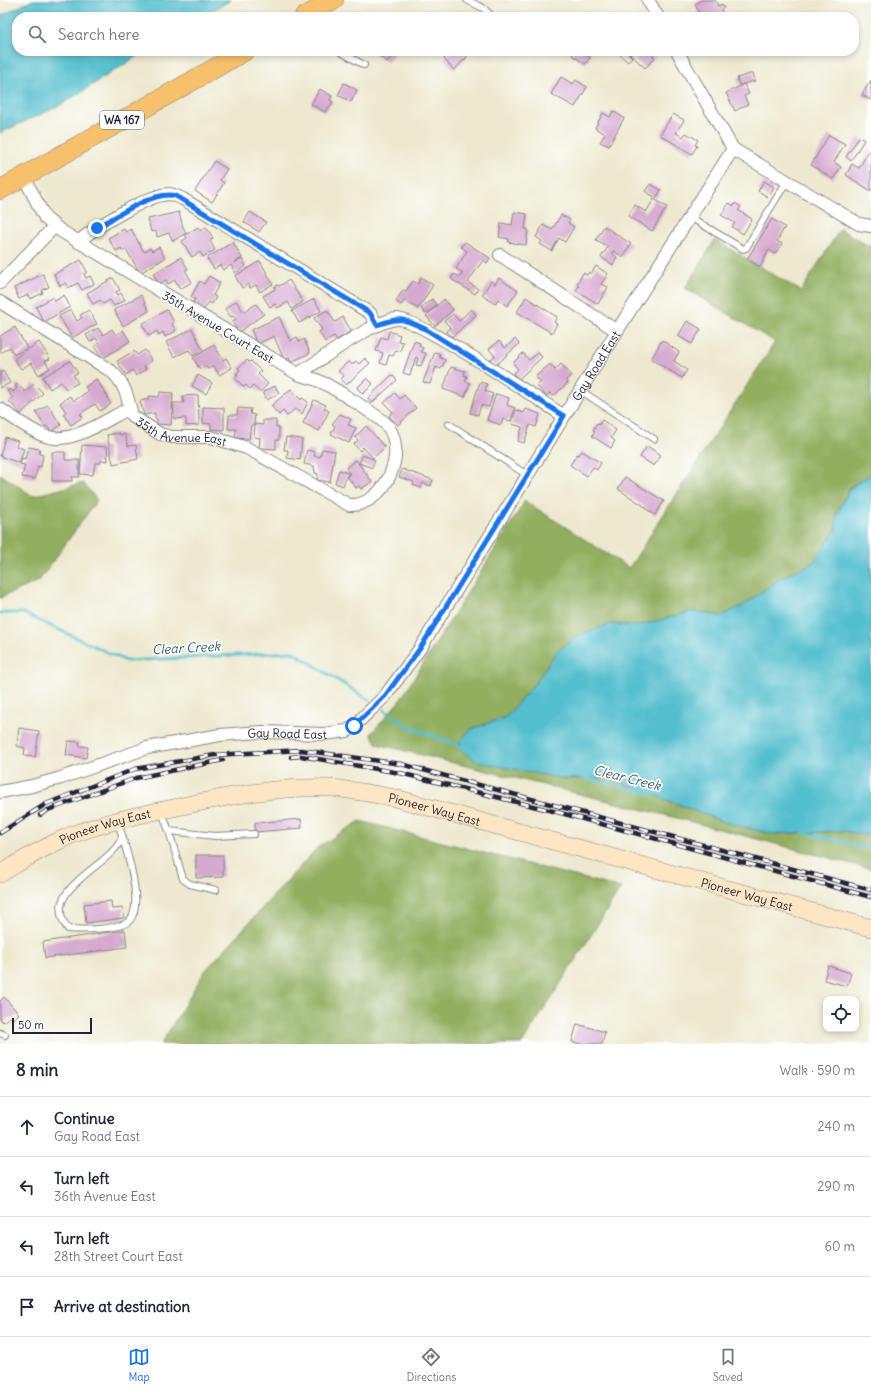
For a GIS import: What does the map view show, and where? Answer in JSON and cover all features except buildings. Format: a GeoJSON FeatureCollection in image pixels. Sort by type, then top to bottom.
{"type":"FeatureCollection","features":[{"type":"Feature","properties":{"kind":"main road"},"geometry":{"type":"LineString","coordinates":[[313,12],[334,0]]}},
{"type":"Feature","properties":{"kind":"main road","name":"WA 167"},"geometry":{"type":"LineString","coordinates":[[0,190],[235,56]]}},
{"type":"Feature","properties":{"kind":"main road","name":"Pioneer Way East"},"geometry":{"type":"LineString","coordinates":[[0,874],[22,860],[70,836],[117,821],[161,810],[263,791],[292,788],[350,790],[395,798],[871,928]]}},
{"type":"Feature","properties":{"kind":"street"},"geometry":{"type":"LineString","coordinates":[[648,0],[655,12]]}},
{"type":"Feature","properties":{"kind":"street"},"geometry":{"type":"LineString","coordinates":[[680,56],[733,149],[859,224],[871,226]]}},
{"type":"Feature","properties":{"kind":"street","name":"Gay Road East"},"geometry":{"type":"LineString","coordinates":[[0,792],[61,778],[147,748],[212,736],[262,732],[324,734],[350,729],[385,696],[416,653],[617,331],[733,149]]}},
{"type":"Feature","properties":{"kind":"street","name":"35th Avenue Court East"},"geometry":{"type":"LineString","coordinates":[[24,176],[45,218],[54,227],[298,374],[321,382],[387,425],[391,432],[395,448],[393,466],[388,479]]}},
{"type":"Feature","properties":{"kind":"street"},"geometry":{"type":"LineString","coordinates":[[78,242],[97,228],[121,214],[164,195],[170,194],[183,199],[370,313],[377,325]]}},
{"type":"Feature","properties":{"kind":"street"},"geometry":{"type":"LineString","coordinates":[[0,283],[54,227]]}},
{"type":"Feature","properties":{"kind":"street"},"geometry":{"type":"LineString","coordinates":[[500,255],[617,331]]}},
{"type":"Feature","properties":{"kind":"street","name":"35th Avenue East"},"geometry":{"type":"LineString","coordinates":[[0,302],[111,370],[122,382],[132,416],[160,434],[172,437],[211,437],[232,442],[260,454],[349,505],[355,506],[368,501],[376,495],[388,479]]}},
{"type":"Feature","properties":{"kind":"street"},"geometry":{"type":"LineString","coordinates":[[298,374],[377,325],[402,318],[427,330],[564,416]]}},
{"type":"Feature","properties":{"kind":"street"},"geometry":{"type":"LineString","coordinates":[[0,409],[45,436],[60,439],[77,435],[130,408]]}},
{"type":"Feature","properties":{"kind":"lane"},"geometry":{"type":"LineString","coordinates":[[468,0],[487,12]]}},
{"type":"Feature","properties":{"kind":"lane"},"geometry":{"type":"LineString","coordinates":[[347,56],[364,66]]}},
{"type":"Feature","properties":{"kind":"lane"},"geometry":{"type":"LineString","coordinates":[[690,217],[743,248],[746,248],[787,182]]}},
{"type":"Feature","properties":{"kind":"lane"},"geometry":{"type":"LineString","coordinates":[[580,390],[654,440]]}},
{"type":"Feature","properties":{"kind":"lane"},"geometry":{"type":"LineString","coordinates":[[449,424],[527,476]]}},
{"type":"Feature","properties":{"kind":"lane"},"geometry":{"type":"LineString","coordinates":[[161,810],[169,831],[183,879],[190,884],[216,890]]}},
{"type":"Feature","properties":{"kind":"lane"},"geometry":{"type":"LineString","coordinates":[[117,821],[122,837],[134,887],[136,902],[131,919],[127,923],[115,926],[79,930],[68,929],[62,916],[62,907],[68,892],[76,880],[111,854],[122,837]]}},
{"type":"Feature","properties":{"kind":"lane"},"geometry":{"type":"LineString","coordinates":[[169,831],[215,836],[254,834]]}},
{"type":"Feature","properties":{"kind":"green space"},"geometry":{"type":"Polygon","coordinates":[[[840,229],[871,247],[871,474],[850,487],[837,513],[836,530],[813,563],[782,577],[744,605],[721,616],[694,611],[637,626],[611,624],[557,651],[535,683],[506,717],[471,729],[564,779],[607,778],[624,783],[723,822],[772,834],[844,831],[871,836],[871,869],[673,817],[377,744],[371,734],[401,699],[525,501],[629,568],[775,342],[685,288],[715,240],[801,291],[840,229]]]}},
{"type":"Feature","properties":{"kind":"green space"},"geometry":{"type":"Polygon","coordinates":[[[0,474],[33,496],[83,483],[97,500],[39,581],[0,598],[0,474]]]}},
{"type":"Feature","properties":{"kind":"green space"},"geometry":{"type":"Polygon","coordinates":[[[360,821],[621,888],[522,1044],[161,1044],[205,971],[318,847],[360,821]]]}},
{"type":"Feature","properties":{"kind":"water"},"geometry":{"type":"Polygon","coordinates":[[[33,0],[231,0],[210,12],[12,12],[12,56],[137,56],[61,105],[0,133],[0,16],[33,0]]]}},
{"type":"Feature","properties":{"kind":"water"},"geometry":{"type":"Polygon","coordinates":[[[871,474],[871,836],[844,831],[772,834],[724,822],[624,783],[607,778],[564,779],[478,762],[461,750],[460,741],[471,729],[506,717],[535,683],[557,651],[579,635],[611,624],[637,626],[694,611],[721,616],[744,605],[782,577],[813,563],[836,530],[837,513],[851,487],[871,474]]]}},
{"type":"Feature","properties":{"kind":"waterway","name":"Clear Creek"},"geometry":{"type":"LineString","coordinates":[[0,613],[23,613],[126,661],[293,652],[369,700]]}},
{"type":"Feature","properties":{"kind":"waterway","name":"Clear Creek"},"geometry":{"type":"LineString","coordinates":[[384,710],[409,727],[464,747]]}},
{"type":"Feature","properties":{"kind":"waterway","name":"Clear Creek"},"geometry":{"type":"LineString","coordinates":[[585,778],[656,795]]}},
{"type":"Feature","properties":{"kind":"waterway","name":"Clear Creek"},"geometry":{"type":"LineString","coordinates":[[803,832],[871,849]]}},
{"type":"Feature","properties":{"kind":"railway"},"geometry":{"type":"LineString","coordinates":[[0,833],[46,804],[135,769],[215,755],[301,750],[401,764],[871,890]]}},
{"type":"Feature","properties":{"kind":"railway"},"geometry":{"type":"LineString","coordinates":[[291,757],[301,756],[400,773],[557,812],[871,897]]}},
{"type":"Feature","properties":{"kind":"railway"},"geometry":{"type":"LineString","coordinates":[[40,815],[48,810],[136,778],[223,760]]}},
{"type":"Feature","properties":{"kind":"route"},"geometry":{"type":"LineString","coordinates":[[97,228],[121,214],[156,197],[170,194],[176,196],[370,313],[375,319],[377,325],[402,318],[427,330],[564,416],[421,647],[385,696],[354,726]]}}]}
